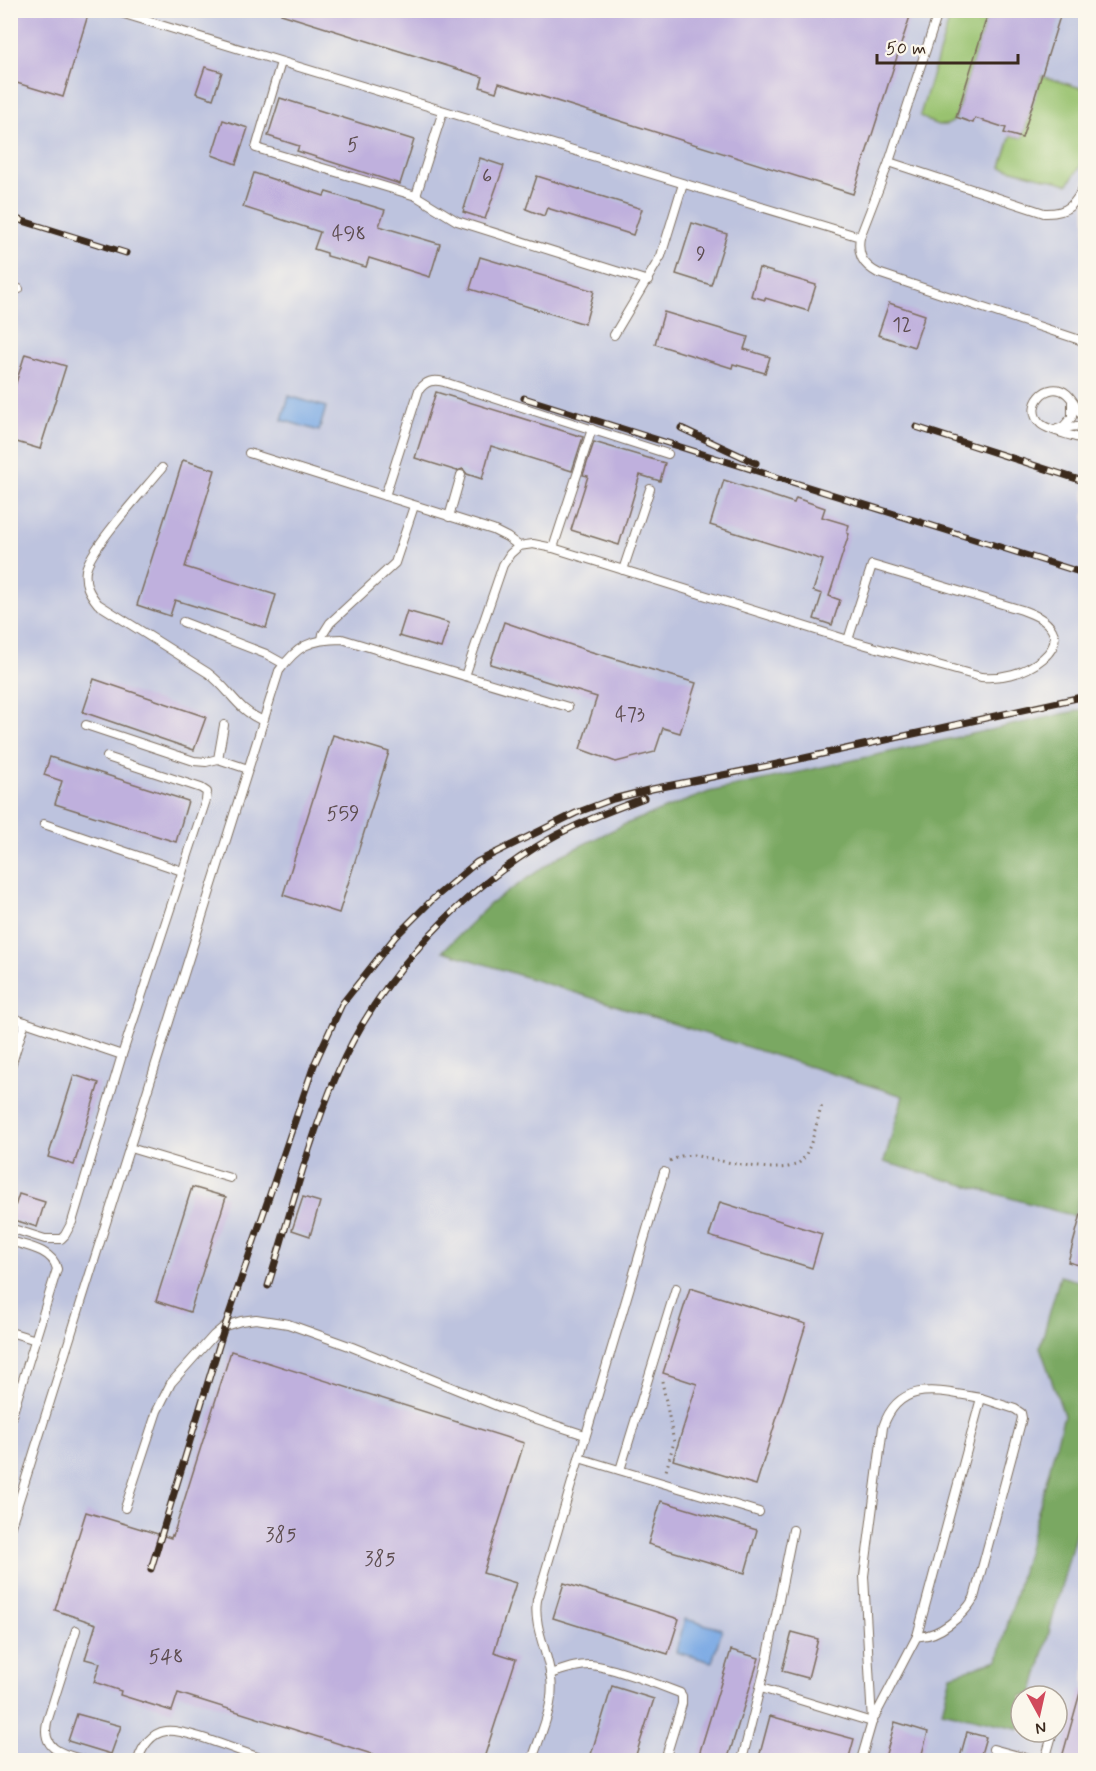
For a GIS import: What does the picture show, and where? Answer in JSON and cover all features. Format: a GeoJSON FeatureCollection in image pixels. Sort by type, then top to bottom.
{"type":"FeatureCollection","features":[{"type":"Feature","properties":{"kind":"lane"},"geometry":{"type":"LineString","coordinates":[[111,10],[860,237]]}},
{"type":"Feature","properties":{"kind":"lane"},"geometry":{"type":"LineString","coordinates":[[939,10],[889,162],[860,237],[858,247],[860,256],[870,268],[878,273],[1086,342]]}},
{"type":"Feature","properties":{"kind":"lane"},"geometry":{"type":"LineString","coordinates":[[281,62],[256,148],[416,196],[457,221],[648,281]]}},
{"type":"Feature","properties":{"kind":"lane"},"geometry":{"type":"LineString","coordinates":[[416,196],[444,111]]}},
{"type":"Feature","properties":{"kind":"lane"},"geometry":{"type":"LineString","coordinates":[[889,162],[1044,213],[1066,210],[1074,203],[1086,183]]}},
{"type":"Feature","properties":{"kind":"lane"},"geometry":{"type":"LineString","coordinates":[[614,335],[661,256],[683,184]]}},
{"type":"Feature","properties":{"kind":"lane"},"geometry":{"type":"LineString","coordinates":[[384,496],[419,390],[424,384],[436,380],[668,454]]}},
{"type":"Feature","properties":{"kind":"lane"},"geometry":{"type":"LineString","coordinates":[[1054,429],[1086,424],[1071,399],[1054,389],[1047,390],[1037,398],[1036,418],[1040,423],[1054,429],[1086,440]]}},
{"type":"Feature","properties":{"kind":"lane"},"geometry":{"type":"LineString","coordinates":[[1054,429],[1063,427],[1072,417],[1071,399]]}},
{"type":"Feature","properties":{"kind":"lane"},"geometry":{"type":"LineString","coordinates":[[554,548],[592,429]]}},
{"type":"Feature","properties":{"kind":"lane"},"geometry":{"type":"LineString","coordinates":[[249,453],[493,530],[519,546]]}},
{"type":"Feature","properties":{"kind":"lane"},"geometry":{"type":"LineString","coordinates":[[162,468],[89,560],[86,582],[89,594],[98,604],[208,673],[223,685],[240,707],[263,721]]}},
{"type":"Feature","properties":{"kind":"lane"},"geometry":{"type":"LineString","coordinates":[[449,517],[461,475]]}},
{"type":"Feature","properties":{"kind":"lane"},"geometry":{"type":"LineString","coordinates":[[623,570],[650,489]]}},
{"type":"Feature","properties":{"kind":"lane"},"geometry":{"type":"LineString","coordinates":[[322,640],[330,623],[395,563],[414,506]]}},
{"type":"Feature","properties":{"kind":"lane"},"geometry":{"type":"LineString","coordinates":[[465,676],[502,565],[519,546],[533,544],[554,548],[848,640],[991,678],[1014,674],[1033,665],[1049,652],[1054,641],[1054,634],[1044,621],[1022,610],[872,564],[848,640]]}},
{"type":"Feature","properties":{"kind":"lane"},"geometry":{"type":"LineString","coordinates":[[183,622],[266,654],[284,664]]}},
{"type":"Feature","properties":{"kind":"lane"},"geometry":{"type":"LineString","coordinates":[[10,1529],[273,687],[289,656],[302,646],[322,640],[342,639],[568,706]]}},
{"type":"Feature","properties":{"kind":"lane"},"geometry":{"type":"LineString","coordinates":[[86,725],[194,761],[206,762],[218,759],[248,769]]}},
{"type":"Feature","properties":{"kind":"lane"},"geometry":{"type":"LineString","coordinates":[[218,759],[224,725]]}},
{"type":"Feature","properties":{"kind":"lane"},"geometry":{"type":"LineString","coordinates":[[10,1228],[54,1240],[61,1239],[69,1229],[122,1055],[206,800],[207,792],[201,788],[107,757]]}},
{"type":"Feature","properties":{"kind":"lane"},"geometry":{"type":"LineString","coordinates":[[44,824],[183,871]]}},
{"type":"Feature","properties":{"kind":"lane"},"geometry":{"type":"LineString","coordinates":[[10,1017],[122,1055]]}},
{"type":"Feature","properties":{"kind":"lane"},"geometry":{"type":"LineString","coordinates":[[10,1069],[25,1022]]}},
{"type":"Feature","properties":{"kind":"lane"},"geometry":{"type":"LineString","coordinates":[[130,1148],[230,1178]]}},
{"type":"Feature","properties":{"kind":"lane"},"geometry":{"type":"LineString","coordinates":[[532,1761],[551,1698],[550,1674],[539,1634],[536,1611],[540,1587],[664,1172]]}},
{"type":"Feature","properties":{"kind":"lane"},"geometry":{"type":"LineString","coordinates":[[10,1240],[47,1254],[52,1257],[56,1265],[56,1276],[10,1422]]}},
{"type":"Feature","properties":{"kind":"lane"},"geometry":{"type":"LineString","coordinates":[[620,1470],[676,1288]]}},
{"type":"Feature","properties":{"kind":"lane"},"geometry":{"type":"LineString","coordinates":[[125,1508],[157,1411],[171,1383],[214,1335],[225,1326],[241,1321],[256,1319],[288,1324],[352,1347],[510,1411],[585,1435]]}},
{"type":"Feature","properties":{"kind":"lane"},"geometry":{"type":"LineString","coordinates":[[10,1332],[36,1340]]}},
{"type":"Feature","properties":{"kind":"lane"},"geometry":{"type":"LineString","coordinates":[[872,1722],[864,1576],[883,1427],[890,1410],[906,1395],[918,1391],[981,1398],[1015,1409],[1021,1413],[1022,1418],[974,1598],[951,1622],[933,1634],[925,1637],[917,1636]]}},
{"type":"Feature","properties":{"kind":"lane"},"geometry":{"type":"LineString","coordinates":[[861,1761],[872,1722],[917,1636],[981,1398]]}},
{"type":"Feature","properties":{"kind":"lane"},"geometry":{"type":"LineString","coordinates":[[579,1458],[759,1512]]}},
{"type":"Feature","properties":{"kind":"lane"},"geometry":{"type":"LineString","coordinates":[[742,1761],[760,1688],[793,1530]]}},
{"type":"Feature","properties":{"kind":"lane"},"geometry":{"type":"LineString","coordinates":[[76,1629],[47,1722],[46,1736],[58,1752],[84,1761]]}},
{"type":"Feature","properties":{"kind":"lane"},"geometry":{"type":"LineString","coordinates":[[550,1674],[577,1666],[591,1665],[680,1694],[682,1704],[668,1753]]}},
{"type":"Feature","properties":{"kind":"lane"},"geometry":{"type":"LineString","coordinates":[[760,1688],[872,1722]]}},
{"type":"Feature","properties":{"kind":"lane"},"geometry":{"type":"LineString","coordinates":[[138,1761],[145,1745],[152,1737],[167,1731],[187,1733],[247,1758],[267,1761]]}},
{"type":"Feature","properties":{"kind":"lane"},"geometry":{"type":"LineString","coordinates":[[1045,1761],[1050,1744]]}},
{"type":"Feature","properties":{"kind":"lane"},"geometry":{"type":"LineString","coordinates":[[993,1749],[1033,1761]]}},
{"type":"Feature","properties":{"kind":"path"},"geometry":{"type":"LineString","coordinates":[[664,1172],[673,1159],[693,1155],[779,1169],[801,1163],[807,1152],[822,1105]]}},
{"type":"Feature","properties":{"kind":"path"},"geometry":{"type":"LineString","coordinates":[[652,1366],[659,1369],[674,1442],[662,1483]]}},
{"type":"Feature","properties":{"kind":"shaded area"},"geometry":{"type":"Polygon","coordinates":[[[11,11],[1085,11],[1085,1760],[11,1760],[11,11]]]}},
{"type":"Feature","properties":{"kind":"green space"},"geometry":{"type":"Polygon","coordinates":[[[952,11],[989,11],[955,119],[947,125],[942,125],[928,121],[920,115],[952,11]]]}},
{"type":"Feature","properties":{"kind":"green space"},"geometry":{"type":"Polygon","coordinates":[[[1041,76],[1084,89],[1085,84],[1085,153],[1082,164],[1068,184],[1001,167],[1011,135],[1022,138],[1041,76]]]}},
{"type":"Feature","properties":{"kind":"green space"},"geometry":{"type":"Polygon","coordinates":[[[1085,709],[1086,1175],[1074,1216],[884,1162],[903,1096],[443,951],[490,904],[560,856],[623,825],[709,792],[1085,709]]]}},
{"type":"Feature","properties":{"kind":"green space"},"geometry":{"type":"Polygon","coordinates":[[[1060,1276],[1085,1283],[1085,1498],[1035,1684],[1009,1684],[1009,1726],[942,1711],[951,1675],[998,1660],[1064,1415],[1040,1347],[1060,1276]]]}},
{"type":"Feature","properties":{"kind":"water"},"geometry":{"type":"Polygon","coordinates":[[[289,396],[326,407],[319,431],[282,420],[289,396]]]}},
{"type":"Feature","properties":{"kind":"water"},"geometry":{"type":"Polygon","coordinates":[[[685,1619],[722,1629],[712,1662],[676,1652],[685,1619]]]}},
{"type":"Feature","properties":{"kind":"building"},"geometry":{"type":"Polygon","coordinates":[[[10,10],[73,10],[88,15],[63,97],[10,81],[10,10]]]}},
{"type":"Feature","properties":{"kind":"building"},"geometry":{"type":"Polygon","coordinates":[[[282,10],[912,10],[853,194],[499,83],[496,92],[480,87],[483,77],[281,14],[282,10]]]}},
{"type":"Feature","properties":{"kind":"building"},"geometry":{"type":"Polygon","coordinates":[[[989,10],[1062,10],[1022,138],[1004,133],[1006,128],[975,118],[973,123],[956,117],[989,10]]]}},
{"type":"Feature","properties":{"kind":"building"},"geometry":{"type":"Polygon","coordinates":[[[205,67],[222,72],[213,99],[196,93],[205,67]]]}},
{"type":"Feature","properties":{"kind":"building"},"geometry":{"type":"Polygon","coordinates":[[[280,98],[414,140],[400,184],[297,151],[299,146],[268,136],[280,98]]]}},
{"type":"Feature","properties":{"kind":"building"},"geometry":{"type":"Polygon","coordinates":[[[223,120],[248,128],[236,164],[212,155],[223,120]]]}},
{"type":"Feature","properties":{"kind":"building"},"geometry":{"type":"Polygon","coordinates":[[[480,158],[504,166],[485,219],[463,212],[480,158]]]}},
{"type":"Feature","properties":{"kind":"building"},"geometry":{"type":"Polygon","coordinates":[[[254,173],[324,196],[326,192],[385,210],[379,226],[440,244],[430,277],[369,258],[366,267],[327,256],[327,253],[314,249],[320,232],[243,207],[254,173]]]}},
{"type":"Feature","properties":{"kind":"building"},"geometry":{"type":"Polygon","coordinates":[[[537,176],[642,209],[633,235],[547,208],[544,216],[526,209],[537,176]]]}},
{"type":"Feature","properties":{"kind":"building"},"geometry":{"type":"Polygon","coordinates":[[[692,223],[727,234],[711,285],[676,274],[692,223]]]}},
{"type":"Feature","properties":{"kind":"building"},"geometry":{"type":"Polygon","coordinates":[[[480,257],[594,291],[585,324],[470,289],[480,257]]]}},
{"type":"Feature","properties":{"kind":"building"},"geometry":{"type":"Polygon","coordinates":[[[759,268],[816,285],[808,311],[751,296],[759,268]]]}},
{"type":"Feature","properties":{"kind":"building"},"geometry":{"type":"Polygon","coordinates":[[[889,303],[925,315],[914,347],[878,335],[889,303]]]}},
{"type":"Feature","properties":{"kind":"building"},"geometry":{"type":"Polygon","coordinates":[[[664,312],[748,337],[744,349],[770,357],[765,373],[733,364],[732,368],[655,344],[664,312]]]}},
{"type":"Feature","properties":{"kind":"building"},"geometry":{"type":"Polygon","coordinates":[[[25,354],[66,366],[40,449],[10,440],[10,402],[25,354]]]}},
{"type":"Feature","properties":{"kind":"building"},"geometry":{"type":"Polygon","coordinates":[[[436,392],[583,437],[572,471],[491,446],[482,479],[467,474],[463,469],[457,471],[415,458],[436,392]]]}},
{"type":"Feature","properties":{"kind":"building"},"geometry":{"type":"Polygon","coordinates":[[[594,442],[665,463],[660,481],[640,475],[619,545],[571,530],[588,476],[583,475],[594,442]]]}},
{"type":"Feature","properties":{"kind":"building"},"geometry":{"type":"Polygon","coordinates":[[[183,460],[215,470],[185,567],[276,595],[266,628],[175,600],[170,616],[137,605],[183,460]]]}},
{"type":"Feature","properties":{"kind":"building"},"geometry":{"type":"Polygon","coordinates":[[[724,480],[794,503],[796,498],[825,508],[822,517],[849,525],[847,533],[849,534],[829,596],[840,600],[832,625],[814,619],[822,594],[813,591],[823,560],[710,525],[724,480]]]}},
{"type":"Feature","properties":{"kind":"building"},"geometry":{"type":"Polygon","coordinates":[[[407,611],[449,623],[441,648],[399,636],[407,611]]]}},
{"type":"Feature","properties":{"kind":"building"},"geometry":{"type":"Polygon","coordinates":[[[504,622],[589,651],[696,683],[680,733],[663,728],[655,752],[616,762],[580,749],[597,697],[490,664],[504,622]]]}},
{"type":"Feature","properties":{"kind":"building"},"geometry":{"type":"Polygon","coordinates":[[[94,679],[206,717],[194,750],[83,712],[94,679]]]}},
{"type":"Feature","properties":{"kind":"building"},"geometry":{"type":"Polygon","coordinates":[[[333,735],[389,752],[339,913],[283,895],[333,735]]]}},
{"type":"Feature","properties":{"kind":"building"},"geometry":{"type":"Polygon","coordinates":[[[50,757],[188,801],[176,842],[55,804],[62,781],[44,775],[50,757]]]}},
{"type":"Feature","properties":{"kind":"building"},"geometry":{"type":"Polygon","coordinates":[[[74,1075],[99,1083],[74,1165],[48,1157],[74,1075]]]}},
{"type":"Feature","properties":{"kind":"building"},"geometry":{"type":"Polygon","coordinates":[[[192,1187],[226,1197],[190,1312],[156,1301],[192,1187]]]}},
{"type":"Feature","properties":{"kind":"building"},"geometry":{"type":"Polygon","coordinates":[[[19,1194],[45,1202],[37,1227],[11,1219],[19,1194]]]}},
{"type":"Feature","properties":{"kind":"building"},"geometry":{"type":"Polygon","coordinates":[[[303,1197],[320,1202],[310,1236],[292,1230],[303,1197]]]}},
{"type":"Feature","properties":{"kind":"building"},"geometry":{"type":"Polygon","coordinates":[[[720,1202],[822,1234],[812,1268],[709,1236],[720,1202]]]}},
{"type":"Feature","properties":{"kind":"building"},"geometry":{"type":"Polygon","coordinates":[[[1081,1214],[1086,1215],[1086,1267],[1068,1262],[1081,1214]]]}},
{"type":"Feature","properties":{"kind":"building"},"geometry":{"type":"Polygon","coordinates":[[[690,1288],[806,1324],[756,1485],[673,1460],[697,1384],[663,1373],[690,1288]]]}},
{"type":"Feature","properties":{"kind":"building"},"geometry":{"type":"Polygon","coordinates":[[[231,1351],[524,1443],[483,1573],[516,1583],[494,1652],[516,1659],[483,1761],[394,1761],[178,1693],[172,1711],[120,1695],[121,1691],[94,1682],[100,1663],[85,1659],[96,1624],[55,1610],[86,1512],[171,1538],[173,1536],[231,1351]]]}},
{"type":"Feature","properties":{"kind":"building"},"geometry":{"type":"Polygon","coordinates":[[[661,1501],[757,1530],[745,1573],[648,1544],[661,1501]]]}},
{"type":"Feature","properties":{"kind":"building"},"geometry":{"type":"Polygon","coordinates":[[[564,1583],[679,1619],[668,1654],[553,1618],[564,1583]]]}},
{"type":"Feature","properties":{"kind":"building"},"geometry":{"type":"Polygon","coordinates":[[[792,1632],[818,1639],[808,1678],[782,1671],[792,1632]]]}},
{"type":"Feature","properties":{"kind":"building"},"geometry":{"type":"Polygon","coordinates":[[[731,1650],[759,1658],[727,1761],[697,1761],[731,1650]]]}},
{"type":"Feature","properties":{"kind":"building"},"geometry":{"type":"Polygon","coordinates":[[[612,1686],[654,1699],[634,1761],[589,1761],[612,1686]]]}},
{"type":"Feature","properties":{"kind":"building"},"geometry":{"type":"Polygon","coordinates":[[[1081,1689],[1086,1690],[1086,1761],[1061,1761],[1066,1744],[1069,1744],[1069,1732],[1081,1689]]]}},
{"type":"Feature","properties":{"kind":"building"},"geometry":{"type":"Polygon","coordinates":[[[77,1714],[121,1726],[111,1754],[68,1741],[77,1714]]]}},
{"type":"Feature","properties":{"kind":"building"},"geometry":{"type":"Polygon","coordinates":[[[770,1716],[854,1739],[848,1761],[758,1761],[770,1716]]]}},
{"type":"Feature","properties":{"kind":"building"},"geometry":{"type":"Polygon","coordinates":[[[895,1722],[928,1732],[920,1761],[884,1761],[895,1722]]]}},
{"type":"Feature","properties":{"kind":"building"},"geometry":{"type":"Polygon","coordinates":[[[967,1732],[986,1737],[979,1761],[959,1761],[967,1732]]]}},
{"type":"Feature","properties":{"kind":"railway"},"geometry":{"type":"LineString","coordinates":[[10,217],[126,253]]}},
{"type":"Feature","properties":{"kind":"railway"},"geometry":{"type":"LineString","coordinates":[[524,398],[1086,574]]}},
{"type":"Feature","properties":{"kind":"railway"},"geometry":{"type":"LineString","coordinates":[[916,427],[1086,482]]}},
{"type":"Feature","properties":{"kind":"railway"},"geometry":{"type":"LineString","coordinates":[[681,428],[756,463]]}},
{"type":"Feature","properties":{"kind":"railway"},"geometry":{"type":"LineString","coordinates":[[151,1569],[225,1326],[314,1065],[342,1004],[395,937],[433,899],[477,862],[576,813],[613,799],[1086,696]]}},
{"type":"Feature","properties":{"kind":"railway"},"geometry":{"type":"LineString","coordinates":[[268,1286],[308,1152],[337,1074],[353,1040],[395,976],[447,918],[505,868],[562,832],[644,798]]}}]}
